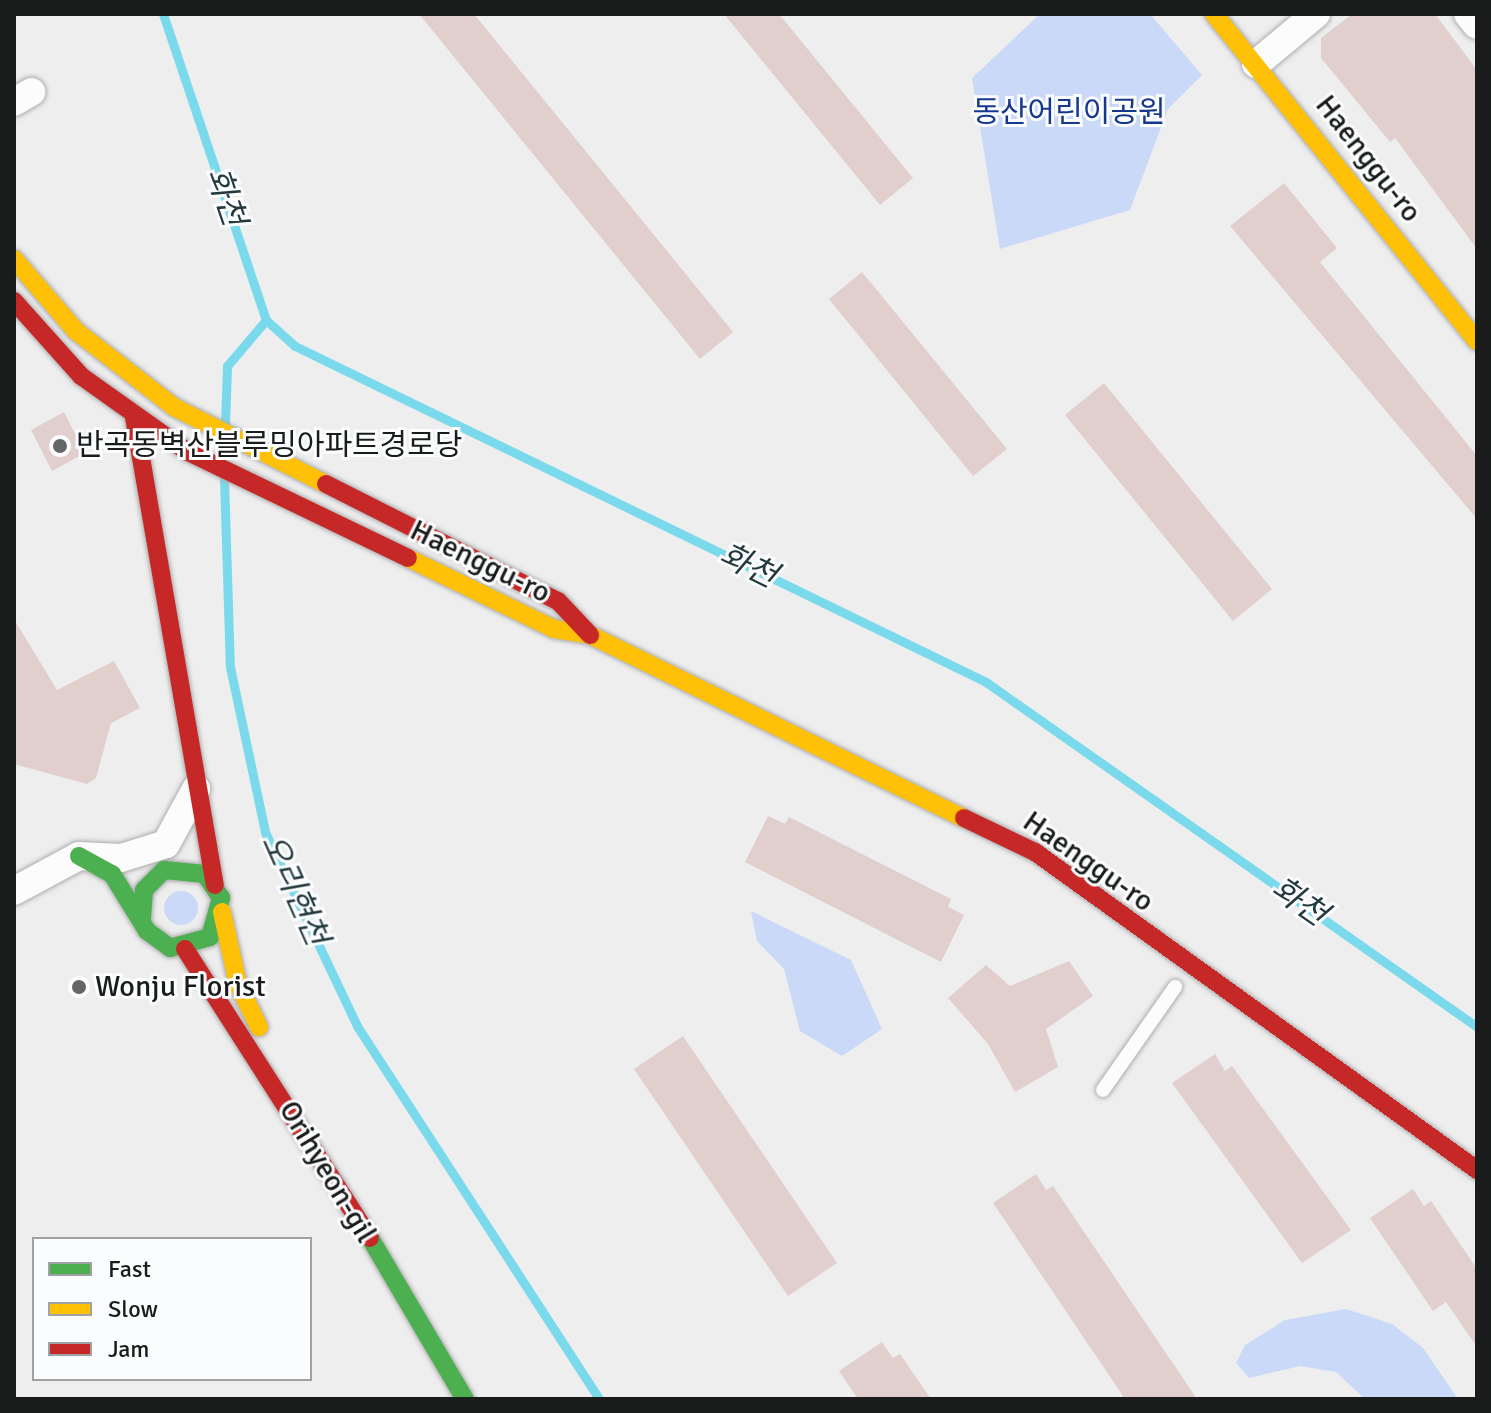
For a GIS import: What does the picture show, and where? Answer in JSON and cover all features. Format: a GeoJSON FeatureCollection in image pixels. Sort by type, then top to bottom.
{"type":"FeatureCollection","features":[{"type":"Feature","properties":{"kind":"street","name":"Haenggu-ro"},"geometry":{"type":"LineString","coordinates":[[1214,14],[1477,341]]}},
{"type":"Feature","properties":{"kind":"street"},"geometry":{"type":"LineString","coordinates":[[1256,64],[1316,14]]}},
{"type":"Feature","properties":{"kind":"street"},"geometry":{"type":"LineString","coordinates":[[1468,14],[1477,25]]}},
{"type":"Feature","properties":{"kind":"street","name":"Haenggu-ro"},"geometry":{"type":"LineString","coordinates":[[14,259],[76,331],[141,385],[558,601],[590,635]]}},
{"type":"Feature","properties":{"kind":"street"},"geometry":{"type":"LineString","coordinates":[[14,301],[81,376],[134,417],[196,789],[238,984],[321,1155]]}},
{"type":"Feature","properties":{"kind":"street","name":"Haenggu-ro"},"geometry":{"type":"LineString","coordinates":[[134,417],[153,430],[348,529],[554,629],[590,635],[1035,852],[1477,1170]]}},
{"type":"Feature","properties":{"kind":"street"},"geometry":{"type":"LineString","coordinates":[[142,918],[144,890],[165,857],[196,789]]}},
{"type":"Feature","properties":{"kind":"street"},"geometry":{"type":"LineString","coordinates":[[14,891],[79,856],[165,857],[192,868],[215,885]]}},
{"type":"Feature","properties":{"kind":"street"},"geometry":{"type":"LineString","coordinates":[[79,856],[112,874],[158,941],[185,949],[210,937],[222,912]]}},
{"type":"Feature","properties":{"kind":"street","name":"Orihyeon-gil"},"geometry":{"type":"LineString","coordinates":[[185,949],[321,1155],[465,1399]]}},
{"type":"Feature","properties":{"kind":"lane"},"geometry":{"type":"LineString","coordinates":[[1103,1090],[1175,987]]}},
{"type":"Feature","properties":{"kind":"green space","name":"동산어린이공원"},"geometry":{"type":"Polygon","coordinates":[[[1040,14],[1150,14],[1202,75],[1168,109],[1130,210],[1000,249],[972,78],[1040,14]]]}},
{"type":"Feature","properties":{"kind":"green space"},"geometry":{"type":"Polygon","coordinates":[[[181,891],[193,896],[198,908],[193,920],[181,925],[169,920],[164,908],[169,896],[181,891]]]}},
{"type":"Feature","properties":{"kind":"green space"},"geometry":{"type":"Polygon","coordinates":[[[751,911],[851,960],[882,1029],[842,1056],[800,1031],[784,969],[757,941],[751,911]]]}},
{"type":"Feature","properties":{"kind":"green space"},"geometry":{"type":"Polygon","coordinates":[[[1346,1309],[1392,1324],[1423,1348],[1458,1399],[1365,1399],[1336,1372],[1300,1366],[1249,1378],[1236,1363],[1245,1345],[1285,1320],[1346,1309]]]}},
{"type":"Feature","properties":{"kind":"building"},"geometry":{"type":"Polygon","coordinates":[[[419,14],[474,14],[733,332],[700,359],[419,14]]]}},
{"type":"Feature","properties":{"kind":"building"},"geometry":{"type":"Polygon","coordinates":[[[724,14],[779,14],[913,178],[880,205],[724,14]]]}},
{"type":"Feature","properties":{"kind":"building"},"geometry":{"type":"Polygon","coordinates":[[[1352,14],[1435,14],[1477,70],[1477,249],[1395,138],[1390,142],[1321,58],[1321,38],[1352,14]]]}},
{"type":"Feature","properties":{"kind":"building"},"geometry":{"type":"Polygon","coordinates":[[[1284,183],[1337,248],[1320,262],[1477,456],[1477,519],[1230,226],[1284,183]]]}},
{"type":"Feature","properties":{"kind":"building"},"geometry":{"type":"Polygon","coordinates":[[[862,272],[1007,449],[973,476],[829,299],[862,272]]]}},
{"type":"Feature","properties":{"kind":"building"},"geometry":{"type":"Polygon","coordinates":[[[1104,383],[1272,589],[1233,621],[1065,415],[1104,383]]]}},
{"type":"Feature","properties":{"kind":"building","name":"반곡동벽산블루밍아파트경로당"},"geometry":{"type":"Polygon","coordinates":[[[64,412],[85,453],[52,471],[31,430],[64,412]]]}},
{"type":"Feature","properties":{"kind":"building"},"geometry":{"type":"Polygon","coordinates":[[[14,619],[57,690],[114,661],[140,708],[111,723],[96,778],[87,784],[14,764],[14,619]]]}},
{"type":"Feature","properties":{"kind":"building"},"geometry":{"type":"Polygon","coordinates":[[[768,816],[785,824],[789,817],[951,899],[948,907],[964,915],[941,962],[745,862],[768,816]]]}},
{"type":"Feature","properties":{"kind":"building"},"geometry":{"type":"Polygon","coordinates":[[[1069,961],[1093,996],[1046,1029],[1058,1067],[1015,1092],[988,1044],[948,998],[986,965],[1010,986],[1069,961]]]}},
{"type":"Feature","properties":{"kind":"building"},"geometry":{"type":"Polygon","coordinates":[[[683,1036],[837,1263],[788,1296],[634,1069],[683,1036]]]}},
{"type":"Feature","properties":{"kind":"building"},"geometry":{"type":"Polygon","coordinates":[[[1215,1054],[1225,1071],[1232,1066],[1351,1230],[1302,1263],[1172,1083],[1215,1054]]]}},
{"type":"Feature","properties":{"kind":"building"},"geometry":{"type":"Polygon","coordinates":[[[1036,1174],[1046,1190],[1053,1186],[1197,1399],[1125,1399],[993,1203],[1036,1174]]]}},
{"type":"Feature","properties":{"kind":"building"},"geometry":{"type":"Polygon","coordinates":[[[1413,1189],[1424,1206],[1431,1201],[1477,1269],[1477,1347],[1446,1302],[1433,1311],[1370,1218],[1413,1189]]]}},
{"type":"Feature","properties":{"kind":"building"},"geometry":{"type":"Polygon","coordinates":[[[882,1342],[893,1358],[900,1354],[931,1399],[858,1399],[839,1371],[882,1342]]]}},
{"type":"Feature","properties":{"kind":"waterway","name":"화천"},"geometry":{"type":"LineString","coordinates":[[163,14],[266,320],[295,346],[986,682],[1477,1027]]}},
{"type":"Feature","properties":{"kind":"waterway","name":"오리현천"},"geometry":{"type":"LineString","coordinates":[[225,424],[227,366],[266,320]]}},
{"type":"Feature","properties":{"kind":"waterway","name":"오리현천"},"geometry":{"type":"LineString","coordinates":[[224,479],[230,667],[265,832],[357,1026],[599,1399]]}},
{"type":"Feature","properties":{"kind":"traffic: fast"},"geometry":{"type":"LineString","coordinates":[[79,856],[112,874],[147,931],[170,948],[210,937],[221,898],[205,874],[164,870],[144,890],[142,918]]}},
{"type":"Feature","properties":{"kind":"traffic: fast"},"geometry":{"type":"LineString","coordinates":[[370,1238],[465,1399]]}},
{"type":"Feature","properties":{"kind":"traffic: slow"},"geometry":{"type":"LineString","coordinates":[[1214,14],[1477,341]]}},
{"type":"Feature","properties":{"kind":"traffic: slow"},"geometry":{"type":"LineString","coordinates":[[14,259],[76,331],[174,407],[326,484]]}},
{"type":"Feature","properties":{"kind":"traffic: slow"},"geometry":{"type":"LineString","coordinates":[[408,558],[554,629],[590,635],[964,818]]}},
{"type":"Feature","properties":{"kind":"traffic: slow"},"geometry":{"type":"LineString","coordinates":[[222,912],[238,984],[259,1027]]}},
{"type":"Feature","properties":{"kind":"traffic: jam"},"geometry":{"type":"LineString","coordinates":[[14,301],[81,376],[188,452],[408,558]]}},
{"type":"Feature","properties":{"kind":"traffic: jam"},"geometry":{"type":"LineString","coordinates":[[134,417],[215,885]]}},
{"type":"Feature","properties":{"kind":"traffic: jam"},"geometry":{"type":"LineString","coordinates":[[326,484],[558,601],[590,635]]}},
{"type":"Feature","properties":{"kind":"traffic: jam"},"geometry":{"type":"LineString","coordinates":[[964,818],[1035,852],[1477,1170]]}},
{"type":"Feature","properties":{"kind":"traffic: jam"},"geometry":{"type":"LineString","coordinates":[[185,949],[370,1238]]}},
{"type":"Feature","properties":{"kind":"place","name":"반곡동벽산블루밍아파트경로당"},"geometry":{"type":"Point","coordinates":[60,446]}},
{"type":"Feature","properties":{"kind":"place","name":"Wonju Florist"},"geometry":{"type":"Point","coordinates":[79,987]}}]}
